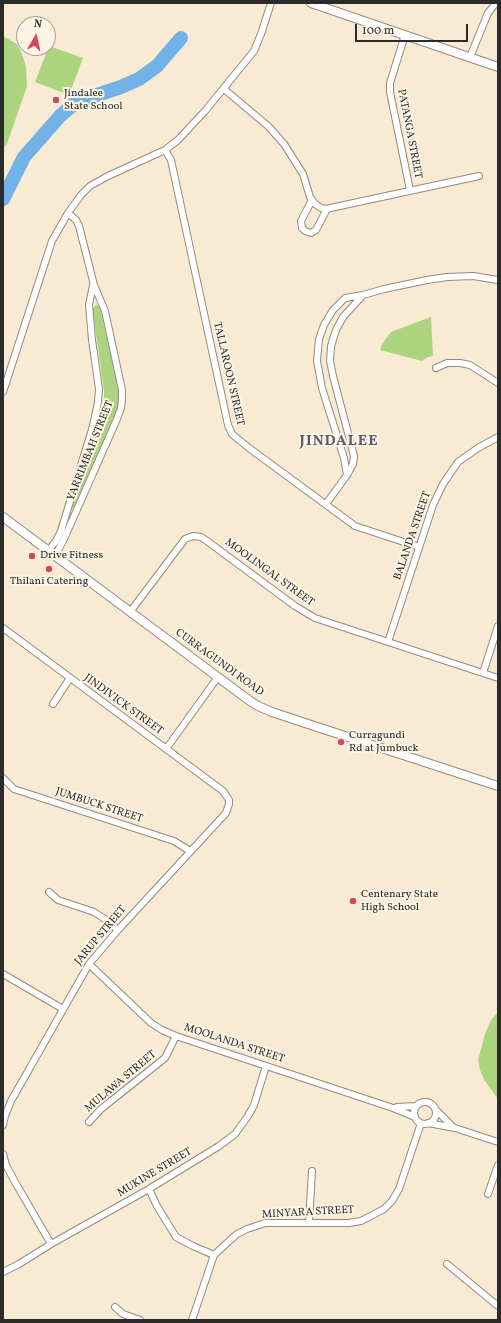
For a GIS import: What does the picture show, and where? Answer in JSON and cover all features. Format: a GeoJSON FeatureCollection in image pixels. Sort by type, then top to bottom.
{"type":"FeatureCollection","features":[{"type":"Feature","properties":{"kind":"street"},"geometry":{"type":"LineString","coordinates":[[3,392],[52,241],[68,213],[81,195],[93,185],[108,176],[165,150],[178,140],[224,89],[254,51],[271,3]]}},
{"type":"Feature","properties":{"kind":"street"},"geometry":{"type":"LineString","coordinates":[[311,3],[498,67]]}},
{"type":"Feature","properties":{"kind":"street"},"geometry":{"type":"LineString","coordinates":[[470,57],[488,13],[496,3]]}},
{"type":"Feature","properties":{"kind":"street","name":"PATANGA STREET"},"geometry":{"type":"LineString","coordinates":[[405,35],[390,84],[390,92],[410,190]]}},
{"type":"Feature","properties":{"kind":"street"},"geometry":{"type":"LineString","coordinates":[[224,89],[268,126],[284,144],[303,174],[309,195],[320,207],[327,209],[478,176]]}},
{"type":"Feature","properties":{"kind":"street","name":"TALLAROON STREET"},"geometry":{"type":"LineString","coordinates":[[165,150],[171,160],[228,425],[232,434],[355,526],[419,546]]}},
{"type":"Feature","properties":{"kind":"street"},"geometry":{"type":"LineString","coordinates":[[312,200],[301,222],[302,228],[305,231],[311,233],[316,230],[327,209]]}},
{"type":"Feature","properties":{"kind":"street","name":"YARRIMBAH STREET"},"geometry":{"type":"LineString","coordinates":[[55,556],[77,511],[117,419],[122,404],[122,390],[106,314],[93,281],[79,226],[76,220],[68,213]]}},
{"type":"Feature","properties":{"kind":"street"},"geometry":{"type":"LineString","coordinates":[[348,475],[322,388],[317,361],[319,339],[324,325],[333,310],[345,298],[427,280],[447,277],[473,276],[498,280]]}},
{"type":"Feature","properties":{"kind":"street","name":"YARRIMBAH STREET"},"geometry":{"type":"LineString","coordinates":[[48,551],[56,541],[61,530],[93,426],[98,402],[99,389],[89,305],[93,281]]}},
{"type":"Feature","properties":{"kind":"street"},"geometry":{"type":"LineString","coordinates":[[326,504],[348,475],[353,464],[354,456],[333,376],[330,361],[331,346],[336,330],[343,317],[363,295]]}},
{"type":"Feature","properties":{"kind":"street"},"geometry":{"type":"LineString","coordinates":[[436,368],[447,364],[460,363],[470,365],[498,383]]}},
{"type":"Feature","properties":{"kind":"street","name":"BALANDA STREET"},"geometry":{"type":"LineString","coordinates":[[388,642],[433,505],[443,484],[458,462],[478,448],[498,437]]}},
{"type":"Feature","properties":{"kind":"street","name":"CURRAGUNDI ROAD"},"geometry":{"type":"LineString","coordinates":[[3,517],[250,701],[272,712],[498,786]]}},
{"type":"Feature","properties":{"kind":"street","name":"MOOLINGAL STREET"},"geometry":{"type":"LineString","coordinates":[[130,612],[185,539],[193,536],[207,541],[304,612],[315,618],[498,678]]}},
{"type":"Feature","properties":{"kind":"street"},"geometry":{"type":"LineString","coordinates":[[483,673],[498,626]]}},
{"type":"Feature","properties":{"kind":"street","name":"JINDIVICK STREET"},"geometry":{"type":"LineString","coordinates":[[3,628],[223,791],[229,800]]}},
{"type":"Feature","properties":{"kind":"street"},"geometry":{"type":"LineString","coordinates":[[166,748],[218,677]]}},
{"type":"Feature","properties":{"kind":"street"},"geometry":{"type":"LineString","coordinates":[[54,704],[70,678]]}},
{"type":"Feature","properties":{"kind":"street","name":"JUMBUCK STREET"},"geometry":{"type":"LineString","coordinates":[[3,778],[14,789],[174,841],[190,851]]}},
{"type":"Feature","properties":{"kind":"street","name":"JARUP STREET"},"geometry":{"type":"LineString","coordinates":[[3,1125],[11,1100],[89,964],[118,930],[226,813],[229,800]]}},
{"type":"Feature","properties":{"kind":"street"},"geometry":{"type":"LineString","coordinates":[[49,892],[58,900],[94,912],[118,930]]}},
{"type":"Feature","properties":{"kind":"street","name":"MOOLANDA STREET"},"geometry":{"type":"LineString","coordinates":[[89,964],[151,1023],[162,1030],[176,1036],[393,1108],[415,1117]]}},
{"type":"Feature","properties":{"kind":"street"},"geometry":{"type":"LineString","coordinates":[[3,974],[63,1009]]}},
{"type":"Feature","properties":{"kind":"street","name":"MULAWA STREET"},"geometry":{"type":"LineString","coordinates":[[89,1122],[101,1108],[165,1058],[176,1036]]}},
{"type":"Feature","properties":{"kind":"street","name":"MUKINE STREET"},"geometry":{"type":"LineString","coordinates":[[3,1272],[149,1189],[219,1146],[235,1134],[243,1125],[254,1105],[266,1066]]}},
{"type":"Feature","properties":{"kind":"street"},"geometry":{"type":"LineString","coordinates":[[455,1128],[444,1119],[434,1106],[428,1102],[422,1102],[414,1109],[415,1117],[421,1123],[455,1128],[498,1142]]}},
{"type":"Feature","properties":{"kind":"street","name":"MOOLANDA STREET"},"geometry":{"type":"LineString","coordinates":[[393,1108],[416,1106]]}},
{"type":"Feature","properties":{"kind":"street"},"geometry":{"type":"LineString","coordinates":[[428,1123],[435,1117],[436,1110]]}},
{"type":"Feature","properties":{"kind":"street","name":"MINYARA STREET"},"geometry":{"type":"LineString","coordinates":[[192,1320],[214,1255],[237,1234],[265,1223],[350,1223],[367,1218],[384,1209],[392,1201],[399,1189],[421,1123]]}},
{"type":"Feature","properties":{"kind":"street"},"geometry":{"type":"LineString","coordinates":[[3,1154],[6,1165],[15,1182],[51,1244]]}},
{"type":"Feature","properties":{"kind":"street"},"geometry":{"type":"LineString","coordinates":[[488,1194],[498,1165]]}},
{"type":"Feature","properties":{"kind":"street"},"geometry":{"type":"LineString","coordinates":[[309,1222],[312,1171]]}},
{"type":"Feature","properties":{"kind":"street"},"geometry":{"type":"LineString","coordinates":[[149,1189],[157,1206],[176,1237],[214,1255]]}},
{"type":"Feature","properties":{"kind":"street","name":"MUKINE STREET"},"geometry":{"type":"LineString","coordinates":[[3,1268],[19,1264]]}},
{"type":"Feature","properties":{"kind":"street"},"geometry":{"type":"LineString","coordinates":[[447,1264],[498,1306]]}},
{"type":"Feature","properties":{"kind":"street"},"geometry":{"type":"LineString","coordinates":[[115,1307],[123,1314],[140,1320]]}},
{"type":"Feature","properties":{"kind":"green space"},"geometry":{"type":"Polygon","coordinates":[[[3,36],[16,43],[16,56],[23,56],[26,67],[27,86],[7,144],[3,149],[3,36]]]}},
{"type":"Feature","properties":{"kind":"green space"},"geometry":{"type":"Polygon","coordinates":[[[56,48],[83,58],[69,95],[35,82],[45,56],[56,56],[56,48]]]}},
{"type":"Feature","properties":{"kind":"green space"},"geometry":{"type":"Polygon","coordinates":[[[96,305],[100,307],[119,391],[119,400],[116,414],[75,509],[73,510],[72,507],[100,419],[104,400],[93,312],[93,308],[96,305]]]}},
{"type":"Feature","properties":{"kind":"green space"},"geometry":{"type":"Polygon","coordinates":[[[431,317],[433,356],[422,361],[380,350],[382,344],[391,332],[431,317]]]}},
{"type":"Feature","properties":{"kind":"green space"},"geometry":{"type":"Polygon","coordinates":[[[498,1012],[498,1099],[485,1081],[480,1070],[478,1060],[485,1034],[491,1020],[498,1012]]]}},
{"type":"Feature","properties":{"kind":"waterway"},"geometry":{"type":"LineString","coordinates":[[3,199],[24,157],[60,116],[76,102],[121,87],[139,79],[157,66],[181,38]]}},
{"type":"Feature","properties":{"kind":"place","name":"Jindalee State School"},"geometry":{"type":"Point","coordinates":[56,100]}},
{"type":"Feature","properties":{"kind":"place","name":"Drive Fitness"},"geometry":{"type":"Point","coordinates":[32,556]}},
{"type":"Feature","properties":{"kind":"place","name":"Thilani Catering"},"geometry":{"type":"Point","coordinates":[49,569]}},
{"type":"Feature","properties":{"kind":"place","name":"Curragundi Rd at Jumbuck"},"geometry":{"type":"Point","coordinates":[341,742]}},
{"type":"Feature","properties":{"kind":"place","name":"Centenary State High School"},"geometry":{"type":"Point","coordinates":[353,901]}},
{"type":"Feature","properties":{"kind":"district","name":"JINDALEE"},"geometry":{"type":"Point","coordinates":[339,442]}}]}
